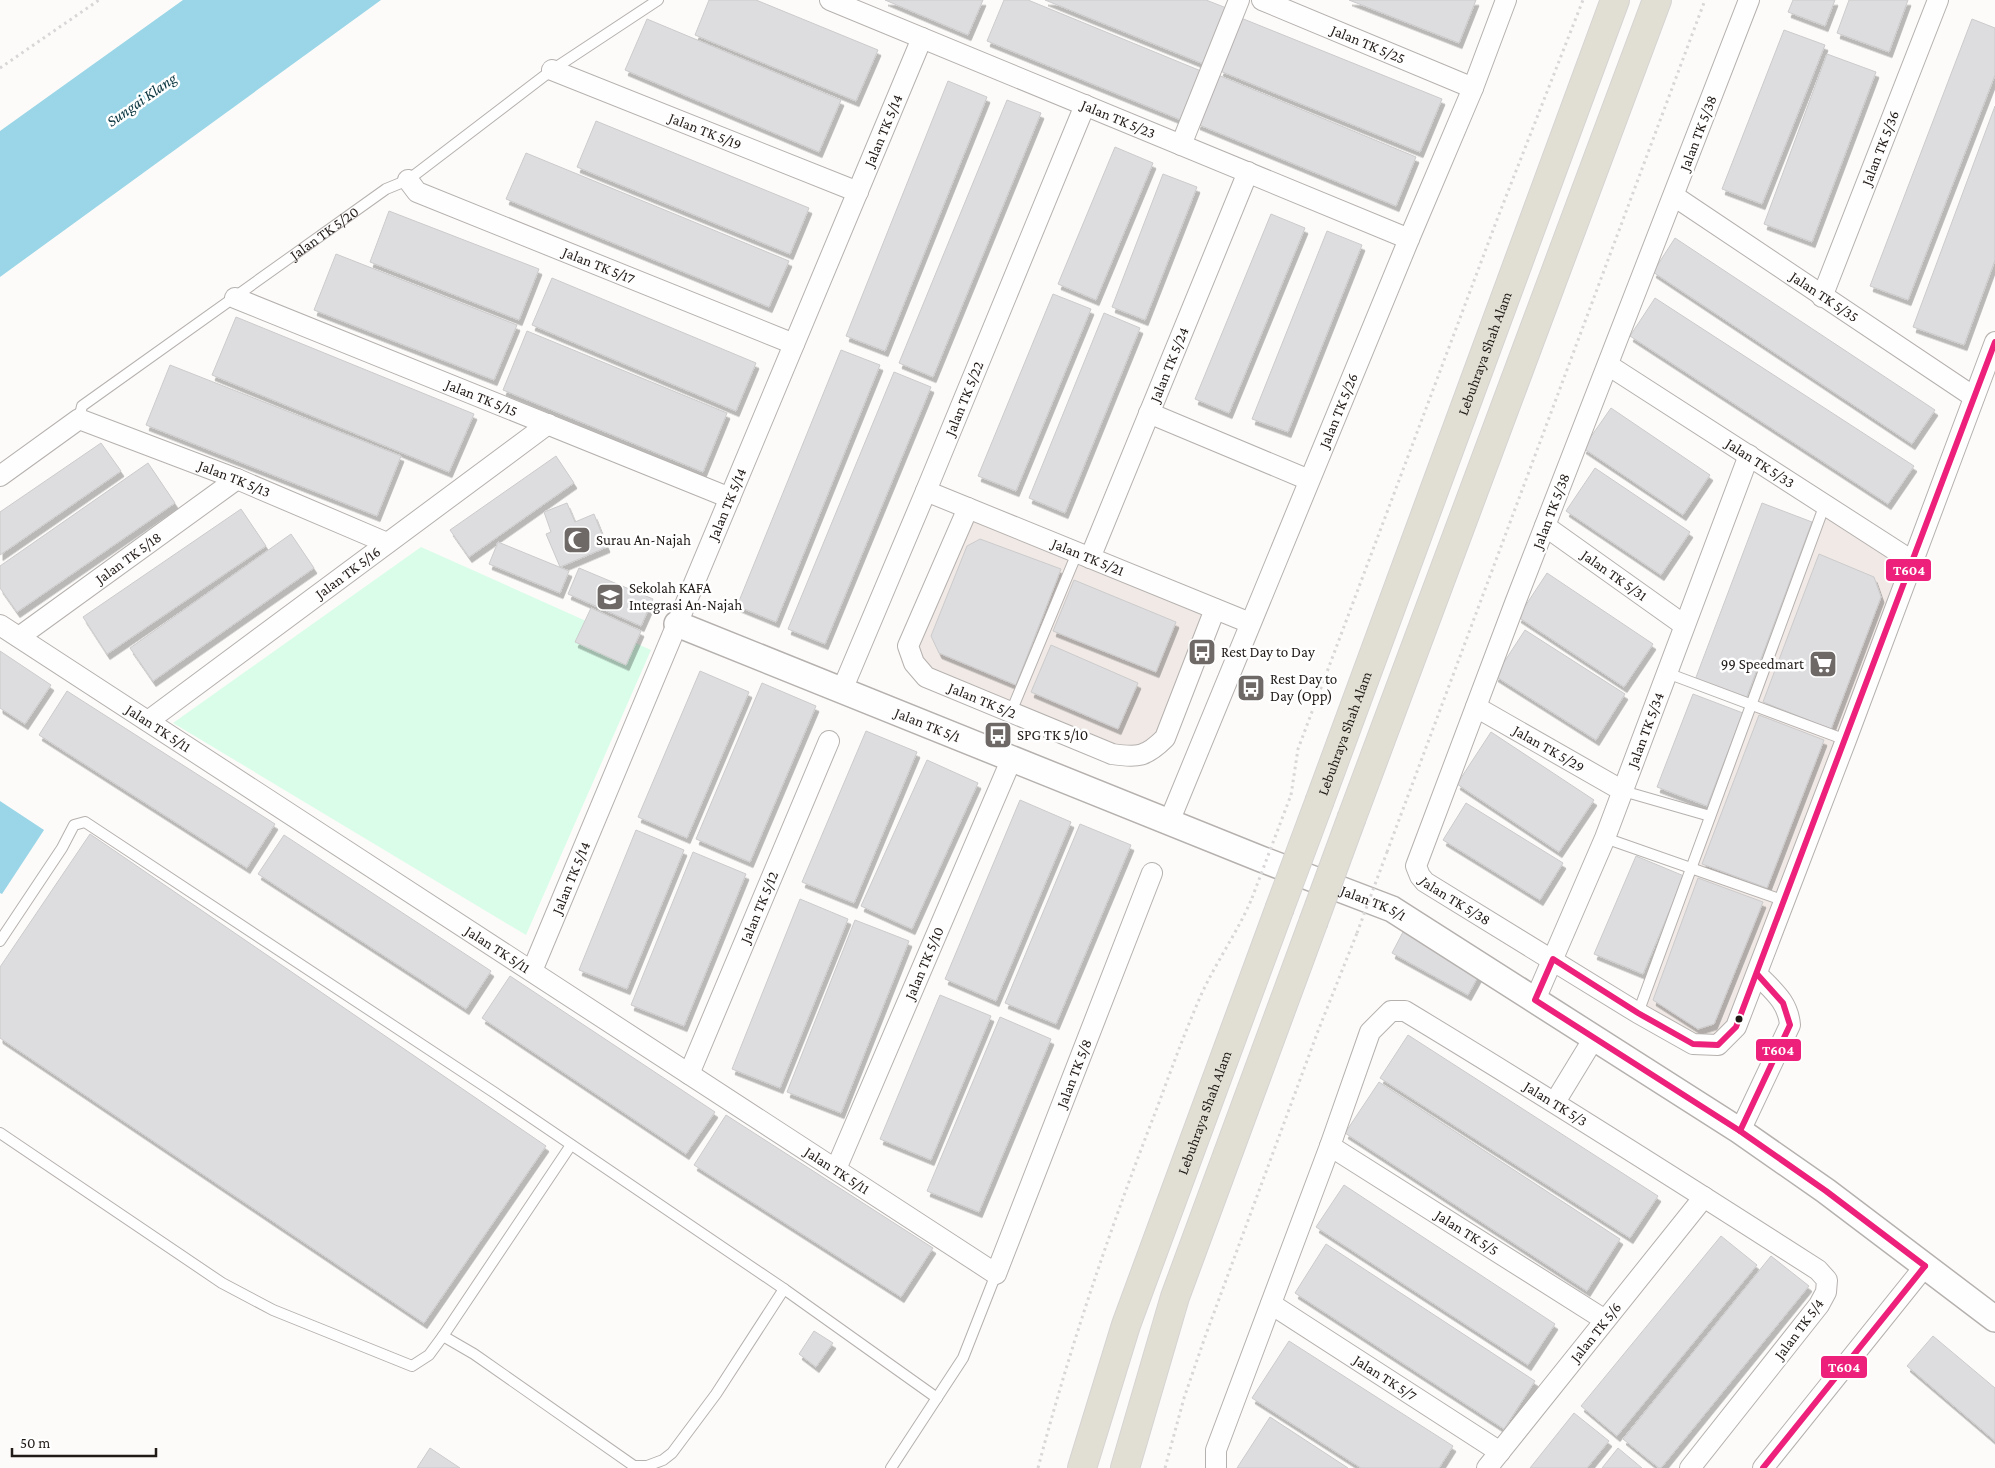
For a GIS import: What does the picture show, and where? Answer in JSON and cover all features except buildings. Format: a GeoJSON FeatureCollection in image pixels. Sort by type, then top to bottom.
{"type":"FeatureCollection","features":[{"type":"Feature","properties":{"kind":"highway","name":"Lebuhraya Shah Alam"},"geometry":{"type":"LineString","coordinates":[[1082,1468],[1126,1324],[1615,0]]}},
{"type":"Feature","properties":{"kind":"highway"},"geometry":{"type":"LineString","coordinates":[[1125,1468],[1175,1297],[1312,923],[1657,0]]}},
{"type":"Feature","properties":{"kind":"street","name":"Jalan TK 5/23"},"geometry":{"type":"LineString","coordinates":[[830,0],[1409,239]]}},
{"type":"Feature","properties":{"kind":"street"},"geometry":{"type":"LineString","coordinates":[[1181,145],[1239,0]]}},
{"type":"Feature","properties":{"kind":"street","name":"Jalan TK 5/25"},"geometry":{"type":"LineString","coordinates":[[1262,0],[1473,88]]}},
{"type":"Feature","properties":{"kind":"street","name":"Jalan TK 5/26"},"geometry":{"type":"LineString","coordinates":[[1169,822],[1309,480],[1473,88],[1506,0]]}},
{"type":"Feature","properties":{"kind":"street","name":"Jalan TK 5/38"},"geometry":{"type":"LineString","coordinates":[[1553,959],[1425,882],[1416,866],[1545,526],[1749,0]]}},
{"type":"Feature","properties":{"kind":"street","name":"Jalan TK 5/36"},"geometry":{"type":"LineString","coordinates":[[1822,297],[1938,0]]}},
{"type":"Feature","properties":{"kind":"street","name":"Jalan TK 5/14"},"geometry":{"type":"LineString","coordinates":[[532,971],[922,38]]}},
{"type":"Feature","properties":{"kind":"street","name":"Jalan TK 5/19"},"geometry":{"type":"LineString","coordinates":[[552,70],[858,192]]}},
{"type":"Feature","properties":{"kind":"street","name":"Jalan TK 5/22"},"geometry":{"type":"LineString","coordinates":[[842,690],[926,491],[1084,105]]}},
{"type":"Feature","properties":{"kind":"street","name":"Jalan TK 5/24"},"geometry":{"type":"LineString","coordinates":[[1084,555],[1149,413],[1248,172]]}},
{"type":"Feature","properties":{"kind":"street","name":"Jalan TK 5/17"},"geometry":{"type":"LineString","coordinates":[[408,180],[417,192],[794,344]]}},
{"type":"Feature","properties":{"kind":"street","name":"Jalan TK 5/35"},"geometry":{"type":"LineString","coordinates":[[1674,196],[1822,297],[1974,397]]}},
{"type":"Feature","properties":{"kind":"street","name":"Jalan TK 5/15"},"geometry":{"type":"LineString","coordinates":[[235,298],[730,498]]}},
{"type":"Feature","properties":{"kind":"street"},"geometry":{"type":"LineString","coordinates":[[1553,959],[1638,1013],[1693,1044],[1718,1045],[1736,1027],[1995,342]]}},
{"type":"Feature","properties":{"kind":"street","name":"Jalan TK 5/33"},"geometry":{"type":"LineString","coordinates":[[1608,365],[1912,561]]}},
{"type":"Feature","properties":{"kind":"street"},"geometry":{"type":"LineString","coordinates":[[1149,413],[1309,480]]}},
{"type":"Feature","properties":{"kind":"street","name":"Jalan TK 5/20"},"geometry":{"type":"LineString","coordinates":[[0,476],[79,419]]}},
{"type":"Feature","properties":{"kind":"street","name":"Jalan TK 5/13"},"geometry":{"type":"LineString","coordinates":[[79,419],[237,479],[387,543]]}},
{"type":"Feature","properties":{"kind":"street","name":"Jalan TK 5/16"},"geometry":{"type":"LineString","coordinates":[[148,721],[548,424]]}},
{"type":"Feature","properties":{"kind":"street","name":"Jalan TK 5/34"},"geometry":{"type":"LineString","coordinates":[[1535,1000],[1605,838],[1749,456]]}},
{"type":"Feature","properties":{"kind":"street","name":"Jalan TK 5/18"},"geometry":{"type":"LineString","coordinates":[[19,637],[237,479]]}},
{"type":"Feature","properties":{"kind":"street","name":"Jalan TK 5/21"},"geometry":{"type":"LineString","coordinates":[[926,491],[1250,624]]}},
{"type":"Feature","properties":{"kind":"street","name":"Jalan TK 5/2"},"geometry":{"type":"LineString","coordinates":[[968,508],[908,646],[914,663],[926,677],[1112,754],[1133,757],[1153,751],[1165,738],[1215,609]]}},
{"type":"Feature","properties":{"kind":"street","name":"Jalan TK 5/31"},"geometry":{"type":"LineString","coordinates":[[1545,526],[1684,625]]}},
{"type":"Feature","properties":{"kind":"street","name":"Jalan TK 5/11"},"geometry":{"type":"LineString","coordinates":[[0,624],[996,1274]]}},
{"type":"Feature","properties":{"kind":"street","name":"Jalan TK 5/1"},"geometry":{"type":"LineString","coordinates":[[677,624],[1169,822],[1392,909],[1740,1131],[1826,1191],[1995,1319]]}},
{"type":"Feature","properties":{"kind":"street","name":"Jalan TK 5/29"},"geometry":{"type":"LineString","coordinates":[[1476,707],[1622,791]]}},
{"type":"Feature","properties":{"kind":"street","name":"Jalan TK 5/12"},"geometry":{"type":"LineString","coordinates":[[689,1074],[829,741]]}},
{"type":"Feature","properties":{"kind":"street","name":"Jalan TK 5/10"},"geometry":{"type":"LineString","coordinates":[[836,1169],[1012,758]]}},
{"type":"Feature","properties":{"kind":"street","name":"Jalan TK 5/8"},"geometry":{"type":"LineString","coordinates":[[996,1274],[1152,873]]}},
{"type":"Feature","properties":{"kind":"street"},"geometry":{"type":"LineString","coordinates":[[1740,1131],[1790,1026],[1789,1013],[1782,1000],[1757,974]]}},
{"type":"Feature","properties":{"kind":"street","name":"Jalan TK 5/3"},"geometry":{"type":"LineString","coordinates":[[1330,1146],[1370,1032],[1391,1011],[1405,1011],[1555,1102],[1704,1197]]}},
{"type":"Feature","properties":{"kind":"street"},"geometry":{"type":"LineString","coordinates":[[1555,1102],[1594,1038]]}},
{"type":"Feature","properties":{"kind":"street"},"geometry":{"type":"LineString","coordinates":[[1216,1468],[1216,1450],[1330,1146]]}},
{"type":"Feature","properties":{"kind":"street","name":"Jalan TK 5/5"},"geometry":{"type":"LineString","coordinates":[[1330,1146],[1605,1320]]}},
{"type":"Feature","properties":{"kind":"street","name":"Jalan TK 5/6"},"geometry":{"type":"LineString","coordinates":[[1487,1468],[1704,1197]]}},
{"type":"Feature","properties":{"kind":"street","name":"Jalan TK 5/4"},"geometry":{"type":"LineString","coordinates":[[1690,1468],[1819,1305],[1826,1292],[1827,1280],[1818,1270],[1704,1197]]}},
{"type":"Feature","properties":{"kind":"street"},"geometry":{"type":"LineString","coordinates":[[1763,1468],[1925,1266]]}},
{"type":"Feature","properties":{"kind":"street","name":"Jalan TK 5/7"},"geometry":{"type":"LineString","coordinates":[[1271,1304],[1500,1452]]}},
{"type":"Feature","properties":{"kind":"lane","name":"Jalan TK 5/20"},"geometry":{"type":"LineString","coordinates":[[79,419],[82,406],[386,188],[408,180],[552,70],[658,0]]}},
{"type":"Feature","properties":{"kind":"lane"},"geometry":{"type":"LineString","coordinates":[[1638,1013],[1825,504]]}},
{"type":"Feature","properties":{"kind":"lane"},"geometry":{"type":"LineString","coordinates":[[1011,712],[1084,555]]}},
{"type":"Feature","properties":{"kind":"lane"},"geometry":{"type":"LineString","coordinates":[[1666,673],[1846,740]]}},
{"type":"Feature","properties":{"kind":"lane"},"geometry":{"type":"LineString","coordinates":[[1622,791],[1710,816]]}},
{"type":"Feature","properties":{"kind":"lane"},"geometry":{"type":"LineString","coordinates":[[0,941],[62,848],[74,825],[85,822],[571,1145],[784,1290],[937,1398]]}},
{"type":"Feature","properties":{"kind":"lane"},"geometry":{"type":"LineString","coordinates":[[1605,838],[1784,901]]}},
{"type":"Feature","properties":{"kind":"lane"},"geometry":{"type":"LineString","coordinates":[[0,1133],[222,1282],[273,1310],[412,1366],[429,1355],[443,1336],[571,1145]]}},
{"type":"Feature","properties":{"kind":"lane"},"geometry":{"type":"LineString","coordinates":[[891,1468],[963,1358],[996,1274]]}},
{"type":"Feature","properties":{"kind":"lane"},"geometry":{"type":"LineString","coordinates":[[443,1336],[474,1354],[634,1466],[647,1466],[663,1460],[672,1453],[716,1394],[784,1290]]}},
{"type":"Feature","properties":{"kind":"path"},"geometry":{"type":"LineString","coordinates":[[0,68],[99,0]]}},
{"type":"Feature","properties":{"kind":"path"},"geometry":{"type":"LineString","coordinates":[[1038,1468],[1053,1409],[1081,1319],[1137,1161],[1198,1000],[1242,924],[1252,898],[1291,795],[1298,749],[1495,226],[1583,0]]}},
{"type":"Feature","properties":{"kind":"path"},"geometry":{"type":"LineString","coordinates":[[1165,1468],[1184,1398],[1205,1337],[1705,0]]}},
{"type":"Feature","properties":{"kind":"shaded area"},"geometry":{"type":"Polygon","coordinates":[[[1827,514],[1904,563],[1731,1022],[1713,1038],[1693,1037],[1645,1008],[1827,514]]]}},
{"type":"Feature","properties":{"kind":"shaded area"},"geometry":{"type":"Polygon","coordinates":[[[971,520],[1207,613],[1159,735],[1132,751],[1113,747],[930,669],[921,659],[916,646],[971,520]]]}},
{"type":"Feature","properties":{"kind":"green space"},"geometry":{"type":"Polygon","coordinates":[[[421,547],[651,650],[526,935],[173,723],[421,547]]]}},
{"type":"Feature","properties":{"kind":"water","name":"Sungai Klang"},"geometry":{"type":"Polygon","coordinates":[[[183,0],[381,0],[0,277],[0,131],[183,0]]]}},
{"type":"Feature","properties":{"kind":"water"},"geometry":{"type":"Polygon","coordinates":[[[0,801],[44,830],[2,894],[0,893],[0,801]]]}},
{"type":"Feature","properties":{"kind":"transit line","name":"T604"},"geometry":{"type":"LineString","coordinates":[[1925,1266],[1826,1191],[1740,1131],[1535,1000],[1553,959],[1638,1013],[1693,1044],[1718,1045],[1736,1027],[1995,342]]}},
{"type":"Feature","properties":{"kind":"transit line","name":"T604"},"geometry":{"type":"LineString","coordinates":[[1740,1131],[1790,1025],[1783,1003],[1757,974]]}},
{"type":"Feature","properties":{"kind":"transit line","name":"T604"},"geometry":{"type":"LineString","coordinates":[[1763,1468],[1925,1266]]}},
{"type":"Feature","properties":{"kind":"place","name":"Surau An-Najah"},"geometry":{"type":"Point","coordinates":[577,540]}},
{"type":"Feature","properties":{"kind":"place","name":"Sekolah KAFA Integrasi An-Najah"},"geometry":{"type":"Point","coordinates":[610,597]}},
{"type":"Feature","properties":{"kind":"place","name":"Rest Day to Day"},"geometry":{"type":"Point","coordinates":[1202,652]}},
{"type":"Feature","properties":{"kind":"place","name":"99 Speedmart"},"geometry":{"type":"Point","coordinates":[1823,664]}},
{"type":"Feature","properties":{"kind":"place","name":"Rest Day to Day (Opp)"},"geometry":{"type":"Point","coordinates":[1251,688]}},
{"type":"Feature","properties":{"kind":"place","name":"SPG TK 5/10"},"geometry":{"type":"Point","coordinates":[998,735]}}]}
